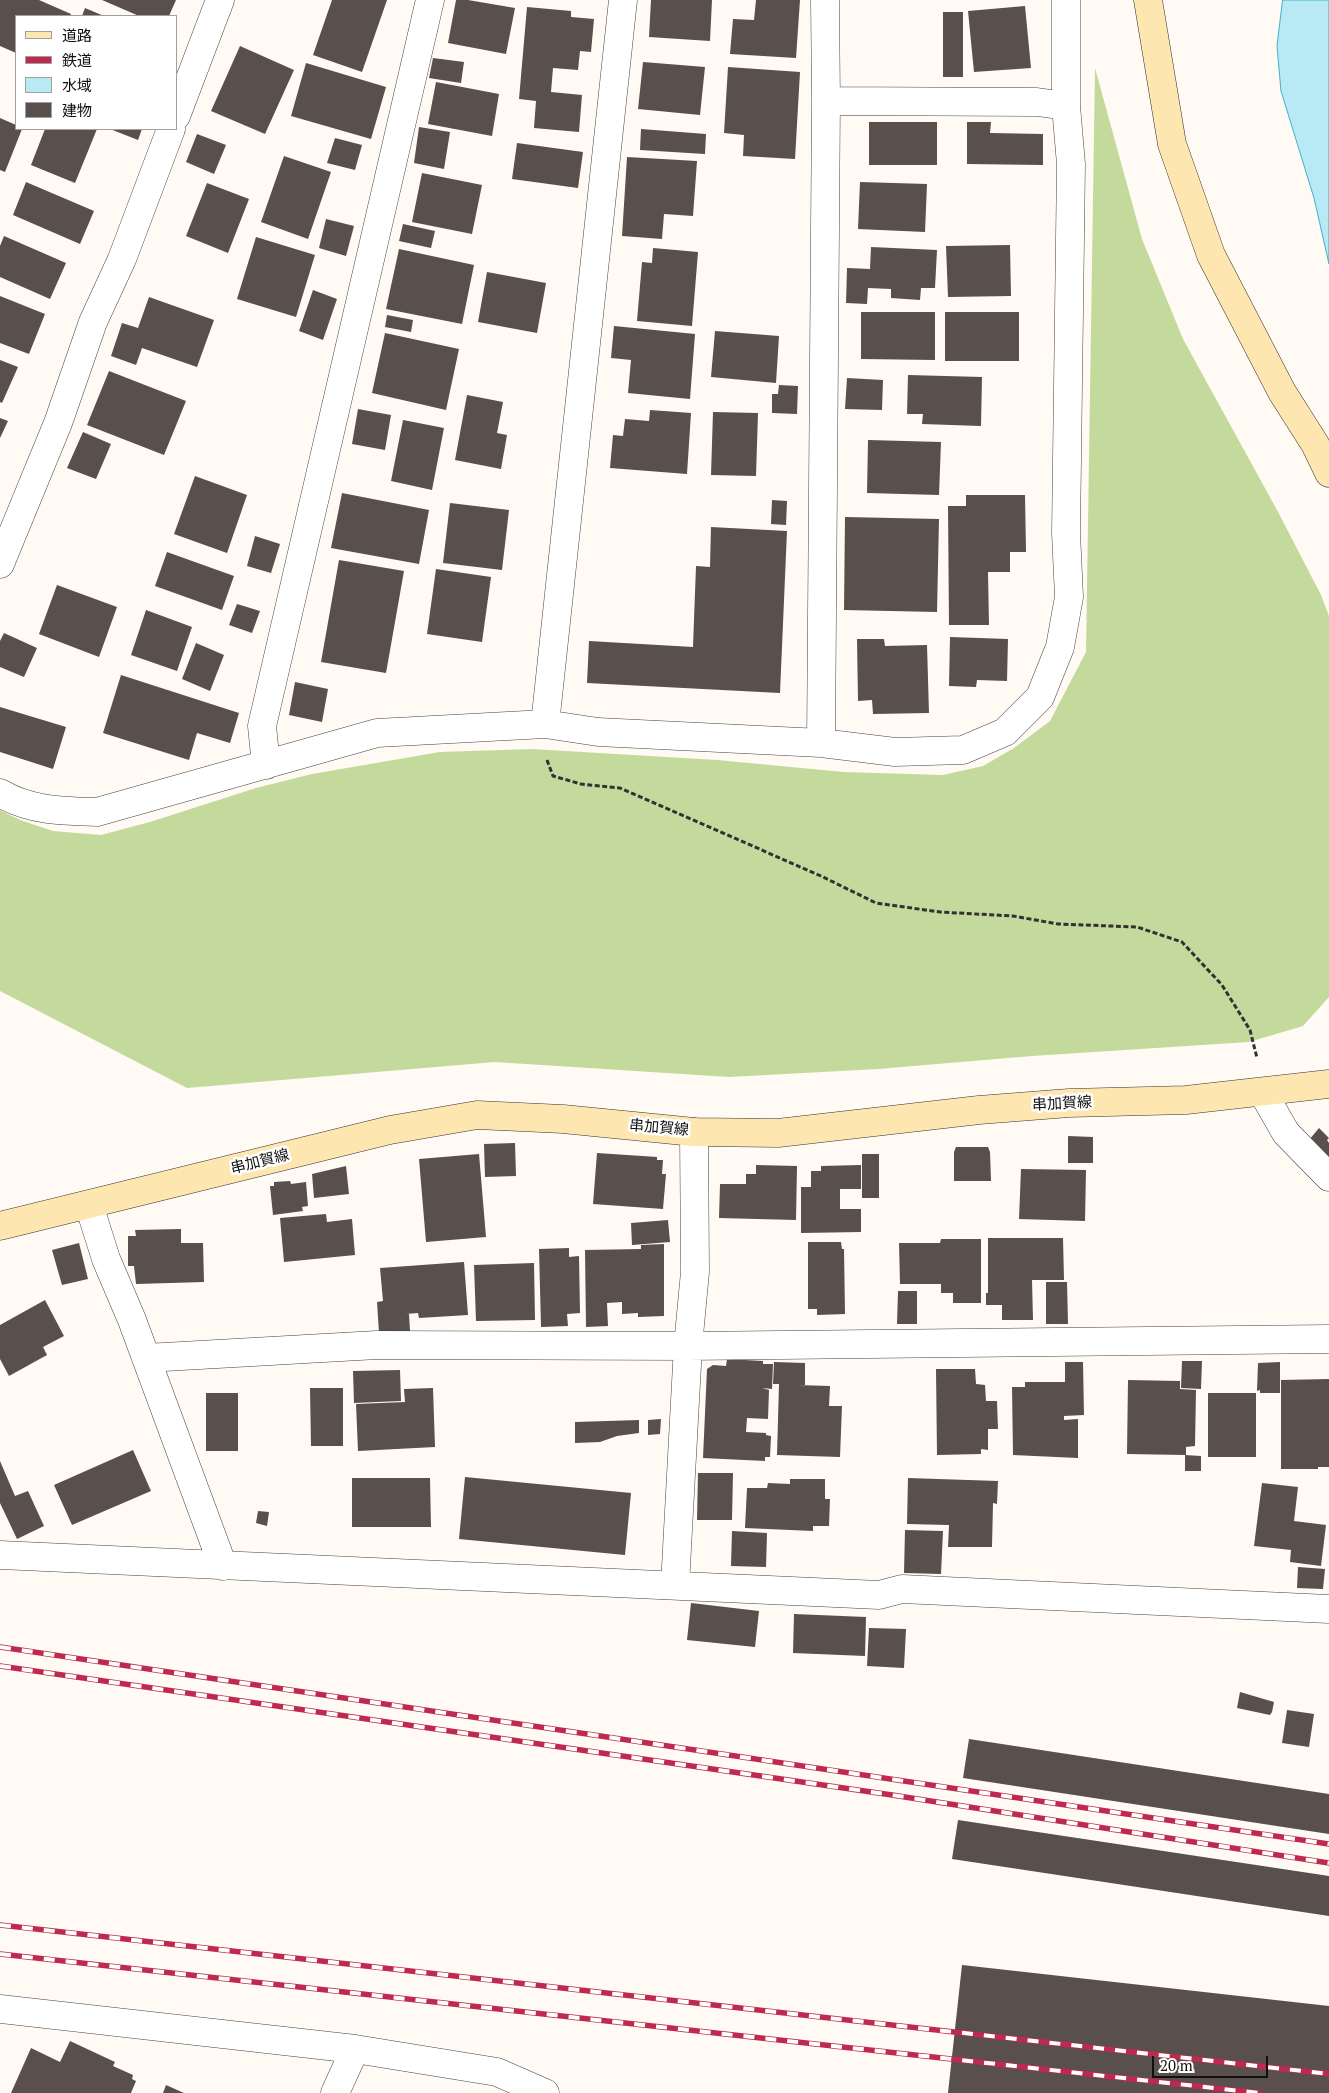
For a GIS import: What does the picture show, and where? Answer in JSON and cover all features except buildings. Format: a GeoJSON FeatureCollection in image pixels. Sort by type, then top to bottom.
{"type":"FeatureCollection","features":[{"type":"Feature","properties":{"kind":"main road"},"geometry":{"type":"LineString","coordinates":[[1148,0],[1172,144],[1211,255],[1282,392],[1315,444],[1329,473]]}},
{"type":"Feature","properties":{"kind":"main road","name":"串加賀線"},"geometry":{"type":"LineString","coordinates":[[0,1226],[390,1130],[477,1115],[563,1119],[694,1132],[778,1133],[979,1110],[1069,1103],[1186,1100],[1263,1093],[1329,1084]]}},
{"type":"Feature","properties":{"kind":"street"},"geometry":{"type":"LineString","coordinates":[[178,111],[220,0]]}},
{"type":"Feature","properties":{"kind":"street"},"geometry":{"type":"LineString","coordinates":[[266,765],[262,726],[430,0]]}},
{"type":"Feature","properties":{"kind":"street"},"geometry":{"type":"LineString","coordinates":[[546,724],[623,0]]}},
{"type":"Feature","properties":{"kind":"street"},"geometry":{"type":"LineString","coordinates":[[821,743],[826,101],[825,0]]}},
{"type":"Feature","properties":{"kind":"street"},"geometry":{"type":"LineString","coordinates":[[0,793],[28,805],[54,811],[97,812],[377,732],[546,724],[598,732],[821,743],[895,752],[963,750],[1005,732],[1040,697],[1060,647],[1069,597],[1066,523],[1071,164],[1066,106],[1066,0]]}},
{"type":"Feature","properties":{"kind":"street"},"geometry":{"type":"LineString","coordinates":[[826,101],[1037,102],[1066,106]]}},
{"type":"Feature","properties":{"kind":"street"},"geometry":{"type":"LineString","coordinates":[[0,564],[58,423],[93,322],[122,259],[172,130]]}},
{"type":"Feature","properties":{"kind":"street"},"geometry":{"type":"LineString","coordinates":[[1263,1093],[1286,1133],[1329,1177]]}},
{"type":"Feature","properties":{"kind":"street"},"geometry":{"type":"LineString","coordinates":[[675,1585],[688,1346],[695,1272],[694,1132]]}},
{"type":"Feature","properties":{"kind":"street"},"geometry":{"type":"LineString","coordinates":[[89,1205],[106,1259],[146,1358],[223,1566]]}},
{"type":"Feature","properties":{"kind":"street"},"geometry":{"type":"LineString","coordinates":[[146,1358],[377,1345],[688,1346],[1329,1339]]}},
{"type":"Feature","properties":{"kind":"street"},"geometry":{"type":"LineString","coordinates":[[0,1555],[879,1595],[902,1589],[1329,1609]]}},
{"type":"Feature","properties":{"kind":"street"},"geometry":{"type":"LineString","coordinates":[[0,2009],[354,2049],[497,2072],[545,2093]]}},
{"type":"Feature","properties":{"kind":"street"},"geometry":{"type":"LineString","coordinates":[[335,2093],[354,2049]]}},
{"type":"Feature","properties":{"kind":"path"},"geometry":{"type":"LineString","coordinates":[[546,724],[547,762],[553,776],[580,784],[620,788],[636,794],[822,876],[876,903],[940,912],[1013,916],[1058,924],[1137,927],[1182,942],[1222,985],[1250,1030],[1259,1064],[1263,1093]]}},
{"type":"Feature","properties":{"kind":"green space"},"geometry":{"type":"Polygon","coordinates":[[[1095,68],[1142,239],[1183,339],[1277,510],[1321,595],[1329,616],[1329,997],[1303,1026],[1249,1042],[1032,1056],[878,1069],[729,1077],[495,1062],[187,1088],[0,991],[0,810],[20,820],[53,831],[101,835],[150,822],[256,788],[312,774],[440,752],[532,749],[717,760],[844,772],[943,775],[983,766],[1014,748],[1050,721],[1086,652],[1095,68]]]}},
{"type":"Feature","properties":{"kind":"water"},"geometry":{"type":"Polygon","coordinates":[[[1283,0],[1329,0],[1329,264],[1314,198],[1281,91],[1277,46],[1283,0]]]}},
{"type":"Feature","properties":{"kind":"railway"},"geometry":{"type":"LineString","coordinates":[[0,1647],[1329,1844]]}},
{"type":"Feature","properties":{"kind":"railway"},"geometry":{"type":"LineString","coordinates":[[0,1666],[892,1795],[1329,1863]]}},
{"type":"Feature","properties":{"kind":"railway"},"geometry":{"type":"LineString","coordinates":[[0,1925],[1329,2074]]}},
{"type":"Feature","properties":{"kind":"railway"},"geometry":{"type":"LineString","coordinates":[[0,1954],[1259,2093]]}}]}
